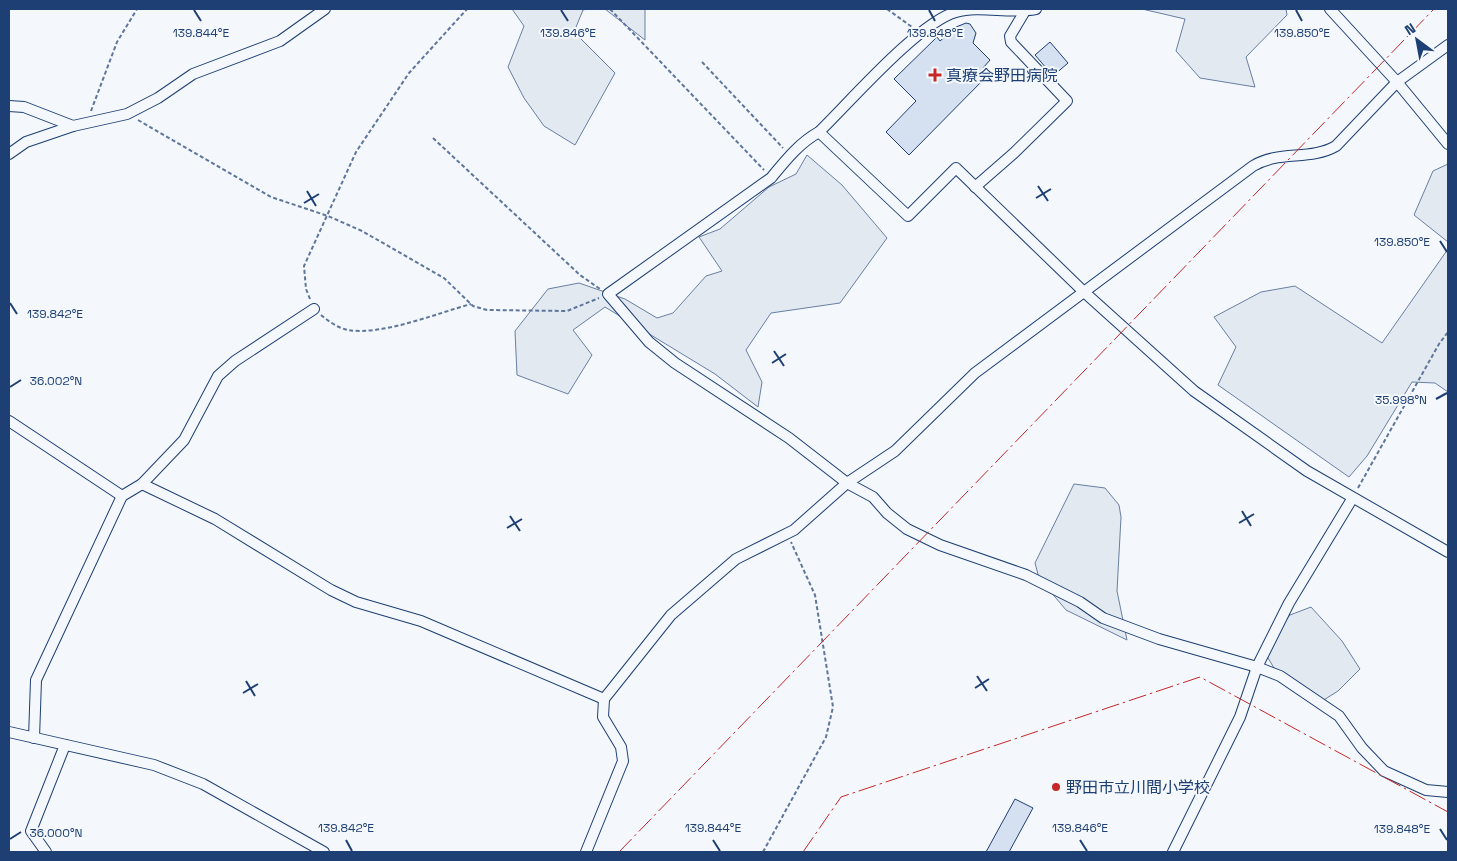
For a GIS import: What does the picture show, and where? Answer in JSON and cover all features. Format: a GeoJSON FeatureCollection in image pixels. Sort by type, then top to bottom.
{"type":"FeatureCollection","features":[{"type":"Feature","properties":{"kind":"street"},"geometry":{"type":"LineString","coordinates":[[9,154],[26,142],[73,126],[127,114],[158,98],[193,74],[280,41],[326,9]]}},
{"type":"Feature","properties":{"kind":"street"},"geometry":{"type":"LineString","coordinates":[[1036,9],[1025,11],[976,9],[956,12],[920,33],[819,132],[809,138],[790,156],[771,178],[608,294],[649,342],[675,363],[789,438],[847,484],[874,498],[887,513],[907,529],[940,545],[1026,575],[1080,602],[1103,618],[1159,639],[1258,667],[1280,676],[1340,716],[1362,748],[1384,771],[1426,790],[1448,792]]}},
{"type":"Feature","properties":{"kind":"street"},"geometry":{"type":"LineString","coordinates":[[1330,9],[1397,82],[1448,144]]}},
{"type":"Feature","properties":{"kind":"street"},"geometry":{"type":"LineString","coordinates":[[975,187],[1014,153],[1066,101],[1011,42],[1010,36],[1025,11]]}},
{"type":"Feature","properties":{"kind":"street"},"geometry":{"type":"LineString","coordinates":[[586,852],[623,761],[621,747],[603,717],[604,699],[671,615],[736,559],[787,533],[847,484],[895,451],[975,373],[1083,291],[1139,253],[1265,159],[1325,152],[1336,146],[1397,82],[1448,45]]}},
{"type":"Feature","properties":{"kind":"street"},"geometry":{"type":"LineString","coordinates":[[9,106],[24,108],[73,126]]}},
{"type":"Feature","properties":{"kind":"street"},"geometry":{"type":"LineString","coordinates":[[819,132],[908,216],[956,168],[1083,291],[1194,391],[1308,471],[1448,552]]}},
{"type":"Feature","properties":{"kind":"street"},"geometry":{"type":"LineString","coordinates":[[34,738],[36,680],[122,496],[142,484],[184,440],[218,376],[235,361],[314,309]]}},
{"type":"Feature","properties":{"kind":"street"},"geometry":{"type":"LineString","coordinates":[[9,421],[122,496]]}},
{"type":"Feature","properties":{"kind":"street"},"geometry":{"type":"LineString","coordinates":[[142,484],[215,519],[331,590],[356,602],[420,621],[604,699]]}},
{"type":"Feature","properties":{"kind":"street"},"geometry":{"type":"LineString","coordinates":[[1173,852],[1240,717],[1258,667],[1289,603],[1352,498]]}},
{"type":"Feature","properties":{"kind":"street"},"geometry":{"type":"LineString","coordinates":[[9,732],[154,765],[203,784],[324,852]]}},
{"type":"Feature","properties":{"kind":"street"},"geometry":{"type":"LineString","coordinates":[[46,852],[32,831],[66,745]]}},
{"type":"Feature","properties":{"kind":"path"},"geometry":{"type":"LineString","coordinates":[[86,122],[117,42],[137,9]]}},
{"type":"Feature","properties":{"kind":"path"},"geometry":{"type":"LineString","coordinates":[[467,9],[409,73],[356,152],[304,266],[306,290],[314,309],[329,322],[347,330],[385,328],[471,304]]}},
{"type":"Feature","properties":{"kind":"path"},"geometry":{"type":"LineString","coordinates":[[610,9],[771,178]]}},
{"type":"Feature","properties":{"kind":"path"},"geometry":{"type":"LineString","coordinates":[[887,9],[920,33]]}},
{"type":"Feature","properties":{"kind":"path"},"geometry":{"type":"LineString","coordinates":[[702,62],[790,156]]}},
{"type":"Feature","properties":{"kind":"path"},"geometry":{"type":"LineString","coordinates":[[127,114],[270,197],[328,216],[362,231],[444,278],[471,304],[487,310],[567,311],[608,294]]}},
{"type":"Feature","properties":{"kind":"path"},"geometry":{"type":"LineString","coordinates":[[433,138],[580,275],[608,294]]}},
{"type":"Feature","properties":{"kind":"path"},"geometry":{"type":"LineString","coordinates":[[1352,498],[1439,344],[1448,332]]}},
{"type":"Feature","properties":{"kind":"path"},"geometry":{"type":"LineString","coordinates":[[763,852],[826,738],[833,707],[815,595],[787,533]]}},
{"type":"Feature","properties":{"kind":"shaded area"},"geometry":{"type":"Polygon","coordinates":[[[512,9],[587,9],[583,10],[574,32],[615,73],[575,145],[544,126],[524,98],[508,67],[524,26],[512,9]]]}},
{"type":"Feature","properties":{"kind":"shaded area"},"geometry":{"type":"Polygon","coordinates":[[[605,9],[645,9],[645,40],[605,9]]]}},
{"type":"Feature","properties":{"kind":"shaded area"},"geometry":{"type":"Polygon","coordinates":[[[1142,9],[1286,9],[1287,15],[1246,57],[1255,87],[1200,78],[1176,51],[1185,19],[1142,9]]]}},
{"type":"Feature","properties":{"kind":"shaded area"},"geometry":{"type":"Polygon","coordinates":[[[807,155],[842,185],[887,238],[840,303],[771,313],[746,350],[762,382],[758,407],[715,374],[605,307],[573,330],[592,355],[568,394],[517,375],[515,331],[548,289],[579,283],[625,299],[657,318],[673,313],[706,276],[722,271],[699,237],[720,229],[769,187],[796,174],[807,155]]]}},
{"type":"Feature","properties":{"kind":"shaded area"},"geometry":{"type":"Polygon","coordinates":[[[1448,164],[1448,242],[1414,215],[1433,171],[1448,164]]]}},
{"type":"Feature","properties":{"kind":"shaded area"},"geometry":{"type":"Polygon","coordinates":[[[1448,249],[1448,392],[1435,383],[1412,382],[1367,456],[1349,477],[1218,385],[1236,347],[1214,317],[1261,292],[1295,286],[1382,343],[1448,249]]]}},
{"type":"Feature","properties":{"kind":"shaded area"},"geometry":{"type":"Polygon","coordinates":[[[1074,484],[1105,488],[1119,505],[1121,517],[1117,591],[1127,640],[1066,610],[1039,578],[1035,563],[1074,484]]]}},
{"type":"Feature","properties":{"kind":"shaded area"},"geometry":{"type":"Polygon","coordinates":[[[1311,607],[1342,641],[1360,669],[1338,691],[1319,703],[1274,668],[1262,648],[1290,615],[1311,607]]]}},
{"type":"Feature","properties":{"kind":"building"},"geometry":{"type":"Polygon","coordinates":[[[966,23],[970,24],[976,33],[973,43],[990,60],[983,68],[989,74],[909,155],[886,132],[916,101],[894,79],[937,37],[940,41],[956,27],[966,23]]]}},
{"type":"Feature","properties":{"kind":"building"},"geometry":{"type":"Polygon","coordinates":[[[1050,42],[1068,63],[1053,76],[1035,55],[1050,42]]]}},
{"type":"Feature","properties":{"kind":"building"},"geometry":{"type":"Polygon","coordinates":[[[1015,799],[1033,808],[1009,852],[986,852],[1015,799]]]}},
{"type":"Feature","properties":{"kind":"power"},"geometry":{"type":"LineString","coordinates":[[619,852],[1434,9]]}},
{"type":"Feature","properties":{"kind":"power"},"geometry":{"type":"LineString","coordinates":[[803,852],[841,797],[1200,677],[1448,812]]}},
{"type":"Feature","properties":{"kind":"place","name":"真療会野田病院"},"geometry":{"type":"Point","coordinates":[935,75]}},
{"type":"Feature","properties":{"kind":"place","name":"野田市立川間小学校"},"geometry":{"type":"Point","coordinates":[1056,787]}}]}
